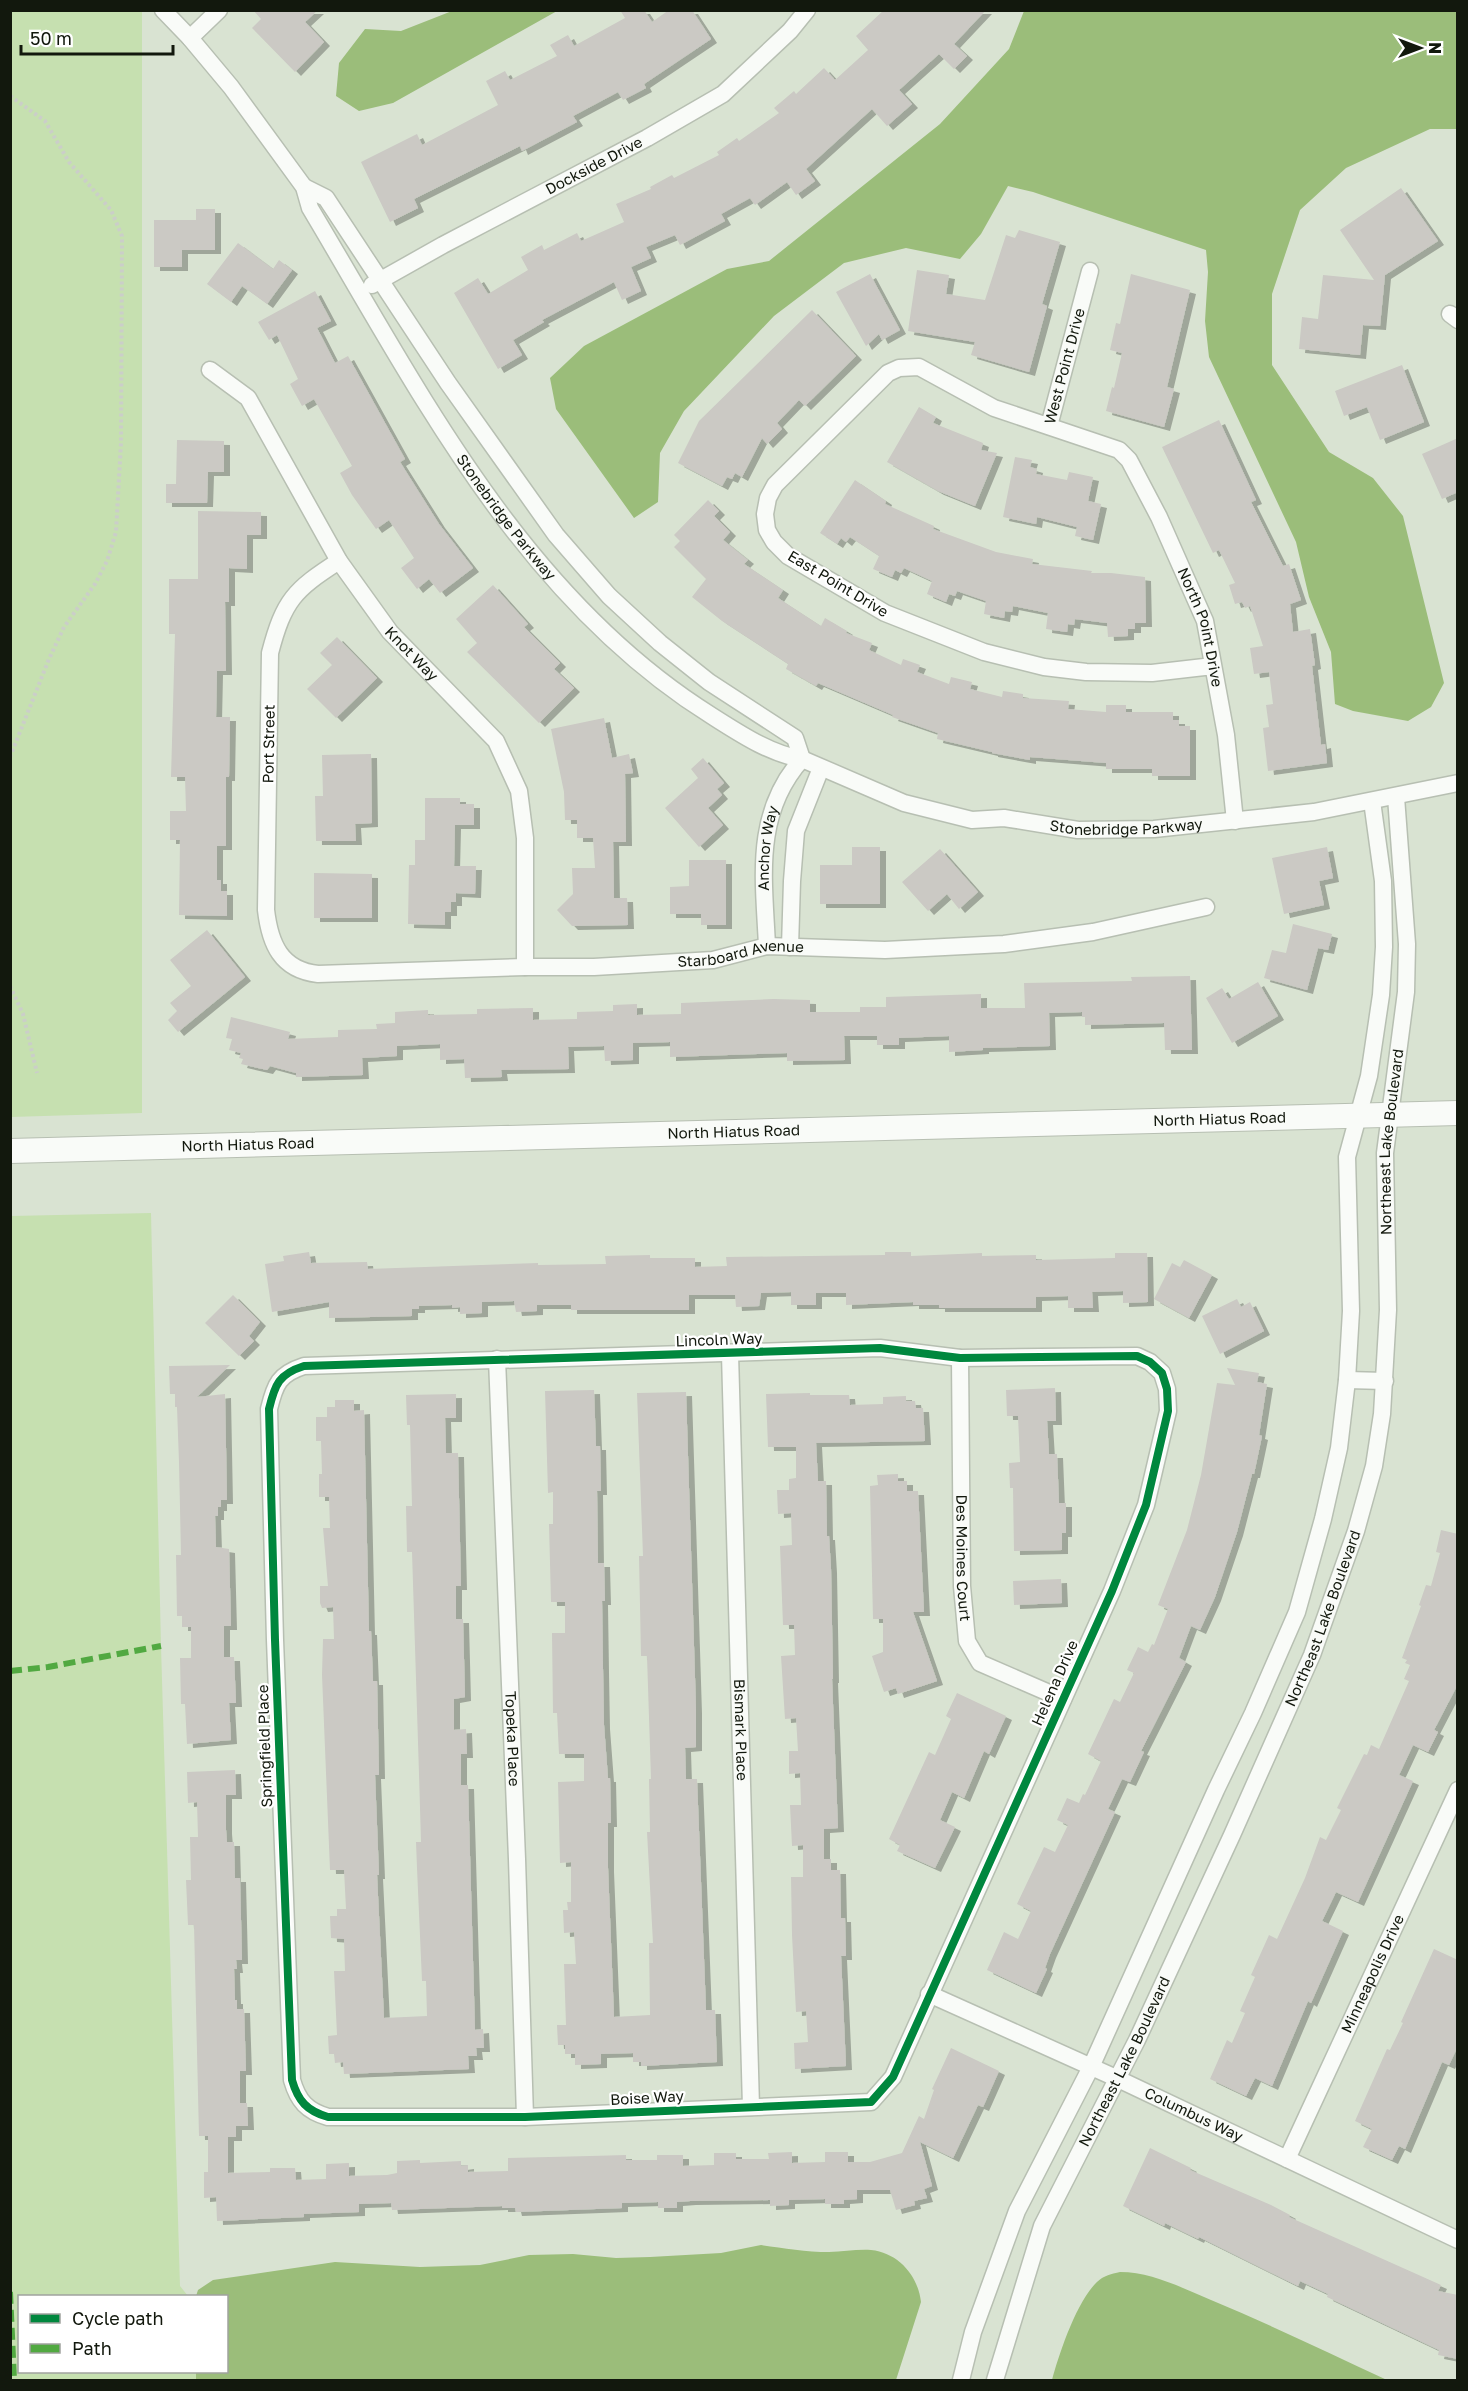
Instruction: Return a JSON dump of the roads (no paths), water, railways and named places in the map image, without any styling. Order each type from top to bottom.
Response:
[{"type":"street","name":"Stonebridge Parkway","points":[[163,10],[231,87],[304,187],[310,208],[431,414],[510,526],[595,625],[644,669],[684,699],[786,757],[802,759],[904,803],[972,820],[1004,818],[1078,830],[1154,829],[1314,812],[1458,783]]},
{"type":"street","points":[[190,38],[219,10]]},
{"type":"street","name":"Dockside Drive","points":[[360,292],[443,245],[647,138],[723,94],[790,31],[807,10]]},
{"type":"street","name":"Stonebridge Parkway","points":[[304,187],[326,198],[448,383],[543,517],[609,596],[660,643],[709,682],[795,738],[802,759]]},
{"type":"street","name":"West Point Drive","points":[[1090,272],[1049,426],[1119,450]]},
{"type":"street","name":"East Point Drive","points":[[1049,426],[977,401],[919,367],[909,366],[888,373],[775,485],[768,498],[765,514],[767,530],[774,542],[789,556],[885,613],[984,652],[1044,667],[1086,672],[1152,673],[1213,666]]},
{"type":"street","name":"Knot Way","points":[[210,370],[248,398],[339,561],[390,632],[496,741],[519,790],[525,838],[525,967]]},
{"type":"street","name":"North Point Drive","points":[[1119,450],[1129,460],[1159,517],[1204,621],[1226,735],[1235,820]]},
{"type":"street","name":"Port Street","points":[[279,952],[269,931],[267,910],[270,653],[278,621],[294,594],[339,561]]},
{"type":"street","name":"Anchor Way","points":[[767,946],[763,846],[770,814],[789,774],[802,759]]},
{"type":"street","name":"Anchor Way","points":[[790,947],[796,831],[821,768]]},
{"type":"street","name":"Northeast Lake Boulevard","points":[[995,2380],[1042,2226],[1137,2040],[1312,1655],[1356,1531],[1374,1466],[1382,1414],[1388,1310],[1385,1153],[1406,983],[1406,932],[1396,797]]},
{"type":"street","name":"Northeast Lake Boulevard","points":[[961,2380],[973,2332],[1017,2211],[1090,2067],[1253,1713],[1297,1612],[1323,1519],[1336,1458],[1347,1380],[1351,1311],[1347,1157],[1370,1076],[1381,995],[1384,947],[1383,881],[1372,801]]},
{"type":"street","name":"Starboard Avenue","points":[[279,952],[295,968],[318,974],[594,967],[713,960],[767,946],[885,950],[1004,944],[1093,932],[1206,907]]},
{"type":"street","name":"North Hiatus Road","points":[[10,1151],[1458,1113]]},
{"type":"street","name":"Lincoln Way","points":[[277,1383],[288,1371],[304,1366],[880,1348],[960,1358],[1137,1356],[1150,1362],[1162,1373]]},
{"type":"street","name":"Bismark Place","points":[[730,1354],[751,2106]]},
{"type":"street","name":"Des Moines Court","points":[[960,1358],[962,1587],[967,1641],[980,1663],[1063,1699]]},
{"type":"street","name":"Topeka Place","points":[[497,1359],[518,1871],[525,2117]]},
{"type":"street","name":"Helena Drive","points":[[929,1994],[1112,1591],[1146,1505],[1168,1411],[1167,1389],[1162,1373]]},
{"type":"street","points":[[1347,1380],[1384,1381]]},
{"type":"street","name":"Springfield Place","points":[[277,1383],[269,1409],[274,1640],[292,2080],[296,2094],[304,2106]]},
{"type":"street","name":"Minneapolis Drive","points":[[1287,2159],[1458,1790]]},
{"type":"street","name":"Boise Way","points":[[304,2106],[314,2113],[328,2117],[525,2117],[871,2102],[893,2076],[929,1994]]},
{"type":"street","name":"Columbus Way","points":[[929,1994],[1116,2078],[1458,2240]]}]
